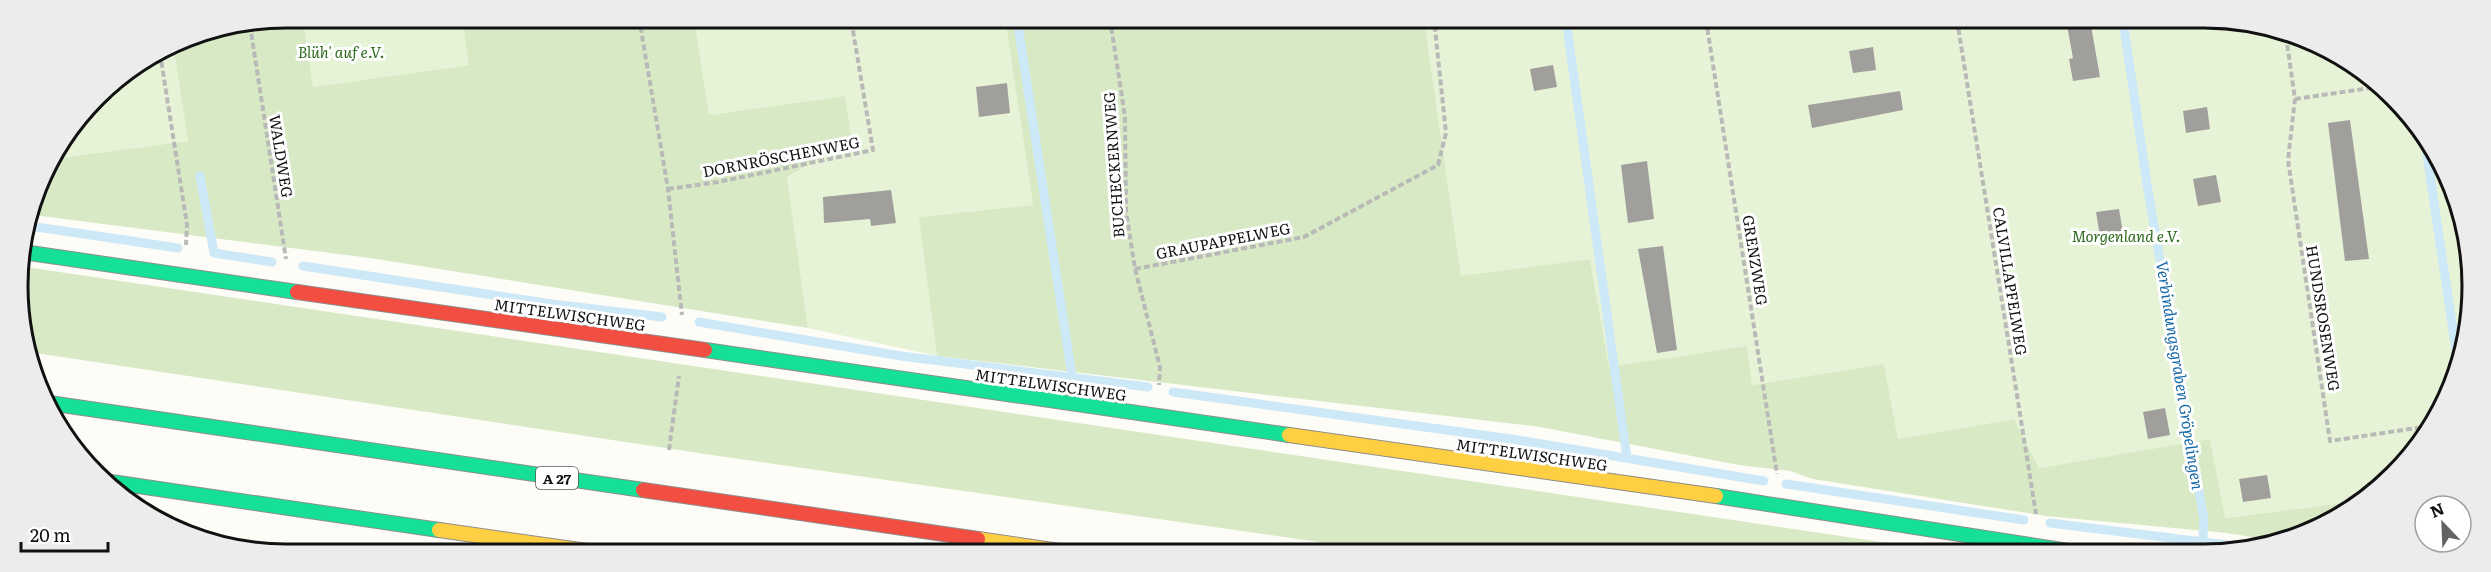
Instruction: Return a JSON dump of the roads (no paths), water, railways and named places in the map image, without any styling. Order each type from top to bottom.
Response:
[{"type":"main road","name":"MITTELWISCHWEG","points":[[31,253],[1778,505],[2022,544]]},
{"type":"main road","name":"A 27","points":[[57,404],[1011,544]]},
{"type":"main road","points":[[120,483],[539,544]]},
{"type":"waterway","points":[[1018,28],[1072,376]]},
{"type":"waterway","points":[[1567,28],[1627,458]]},
{"type":"waterway","name":"Verbindungsgraben Gröpelingen","points":[[2124,28],[2147,184],[2204,520],[2202,544]]},
{"type":"waterway","points":[[2427,156],[2455,347]]},
{"type":"waterway","points":[[200,176],[214,253],[272,262]]},
{"type":"waterway","points":[[35,227],[178,248]]},
{"type":"waterway","points":[[303,266],[552,304],[662,317]]},
{"type":"waterway","points":[[699,322],[901,356],[1148,387]]},
{"type":"waterway","points":[[1173,392],[1511,439],[1764,481]]},
{"type":"waterway","points":[[1786,484],[2024,520]]},
{"type":"waterway","points":[[2050,523],[2215,543]]},
{"type":"park label","name":"Blüh' auf e.V.","points":[[341,51]]},
{"type":"park label","name":"Morgenland e.V.","points":[[2126,235]]}]
